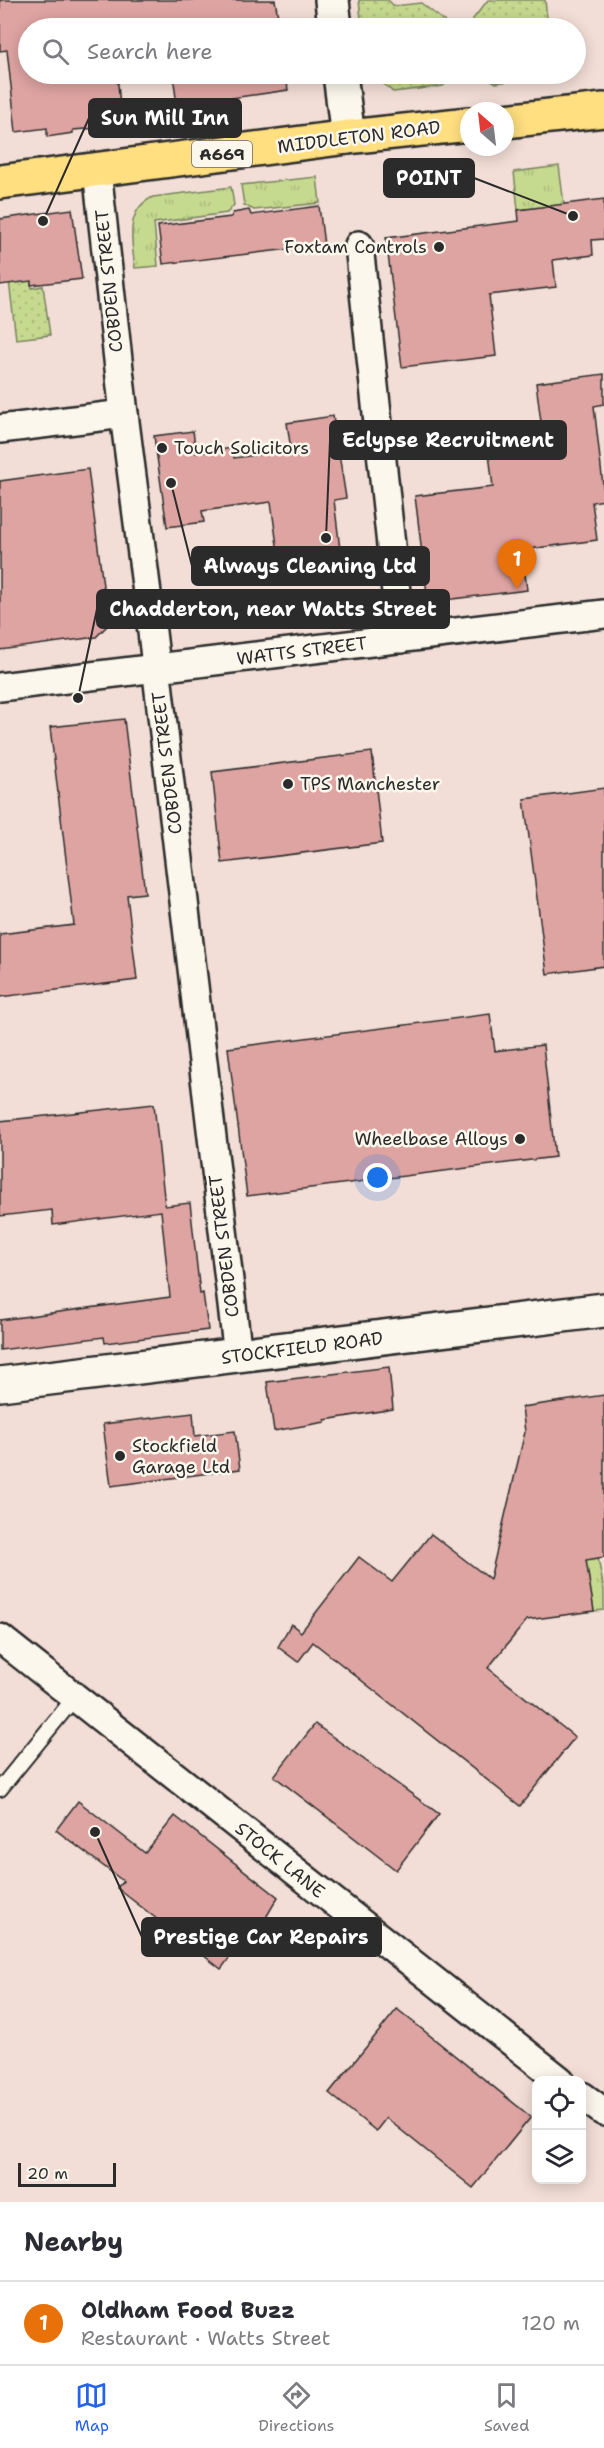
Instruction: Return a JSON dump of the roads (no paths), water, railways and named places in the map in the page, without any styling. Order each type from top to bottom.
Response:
[{"type":"main road","points":[[514,120],[604,110]]},
{"type":"main road","name":"MIDDLETON ROAD","points":[[0,182],[460,125]]},
{"type":"street","points":[[332,0],[334,18]]},
{"type":"street","points":[[341,84],[348,138]]},
{"type":"street","name":"COBDEN STREET","points":[[97,170],[124,414],[238,1356]]},
{"type":"street","points":[[359,245],[401,639]]},
{"type":"street","points":[[0,429],[124,414]]},
{"type":"street","name":"WATTS STREET","points":[[0,687],[604,614]]},
{"type":"street","name":"STOCKFIELD ROAD","points":[[0,1384],[604,1311]]},
{"type":"street","name":"STOCK LANE","points":[[0,1638],[555,2076]]},
{"type":"street","points":[[586,2099],[604,2112]]},
{"type":"lane","points":[[0,1789],[75,1697]]},
{"type":"place","name":"POINT","points":[[573,216]]},
{"type":"place","name":"Sun Mill Inn","points":[[43,221]]},
{"type":"place","name":"Foxtam Controls","points":[[439,247]]},
{"type":"place","name":"Touch Solicitors","points":[[162,448]]},
{"type":"place","name":"Always Cleaning Ltd","points":[[171,483]]},
{"type":"place","name":"Eclypse Recruitment","points":[[326,538]]},
{"type":"place","name":"Oldham Food Buzz","points":[[517,589]]},
{"type":"place","name":"Chadderton, near Watts Street","points":[[78,698]]},
{"type":"place","name":"TPS Manchester","points":[[288,784]]},
{"type":"place","name":"Wheelbase Alloys","points":[[520,1139]]},
{"type":"place","name":"Stockfield Garage Ltd","points":[[120,1456]]},
{"type":"place","name":"Prestige Car Repairs","points":[[95,1832]]}]
